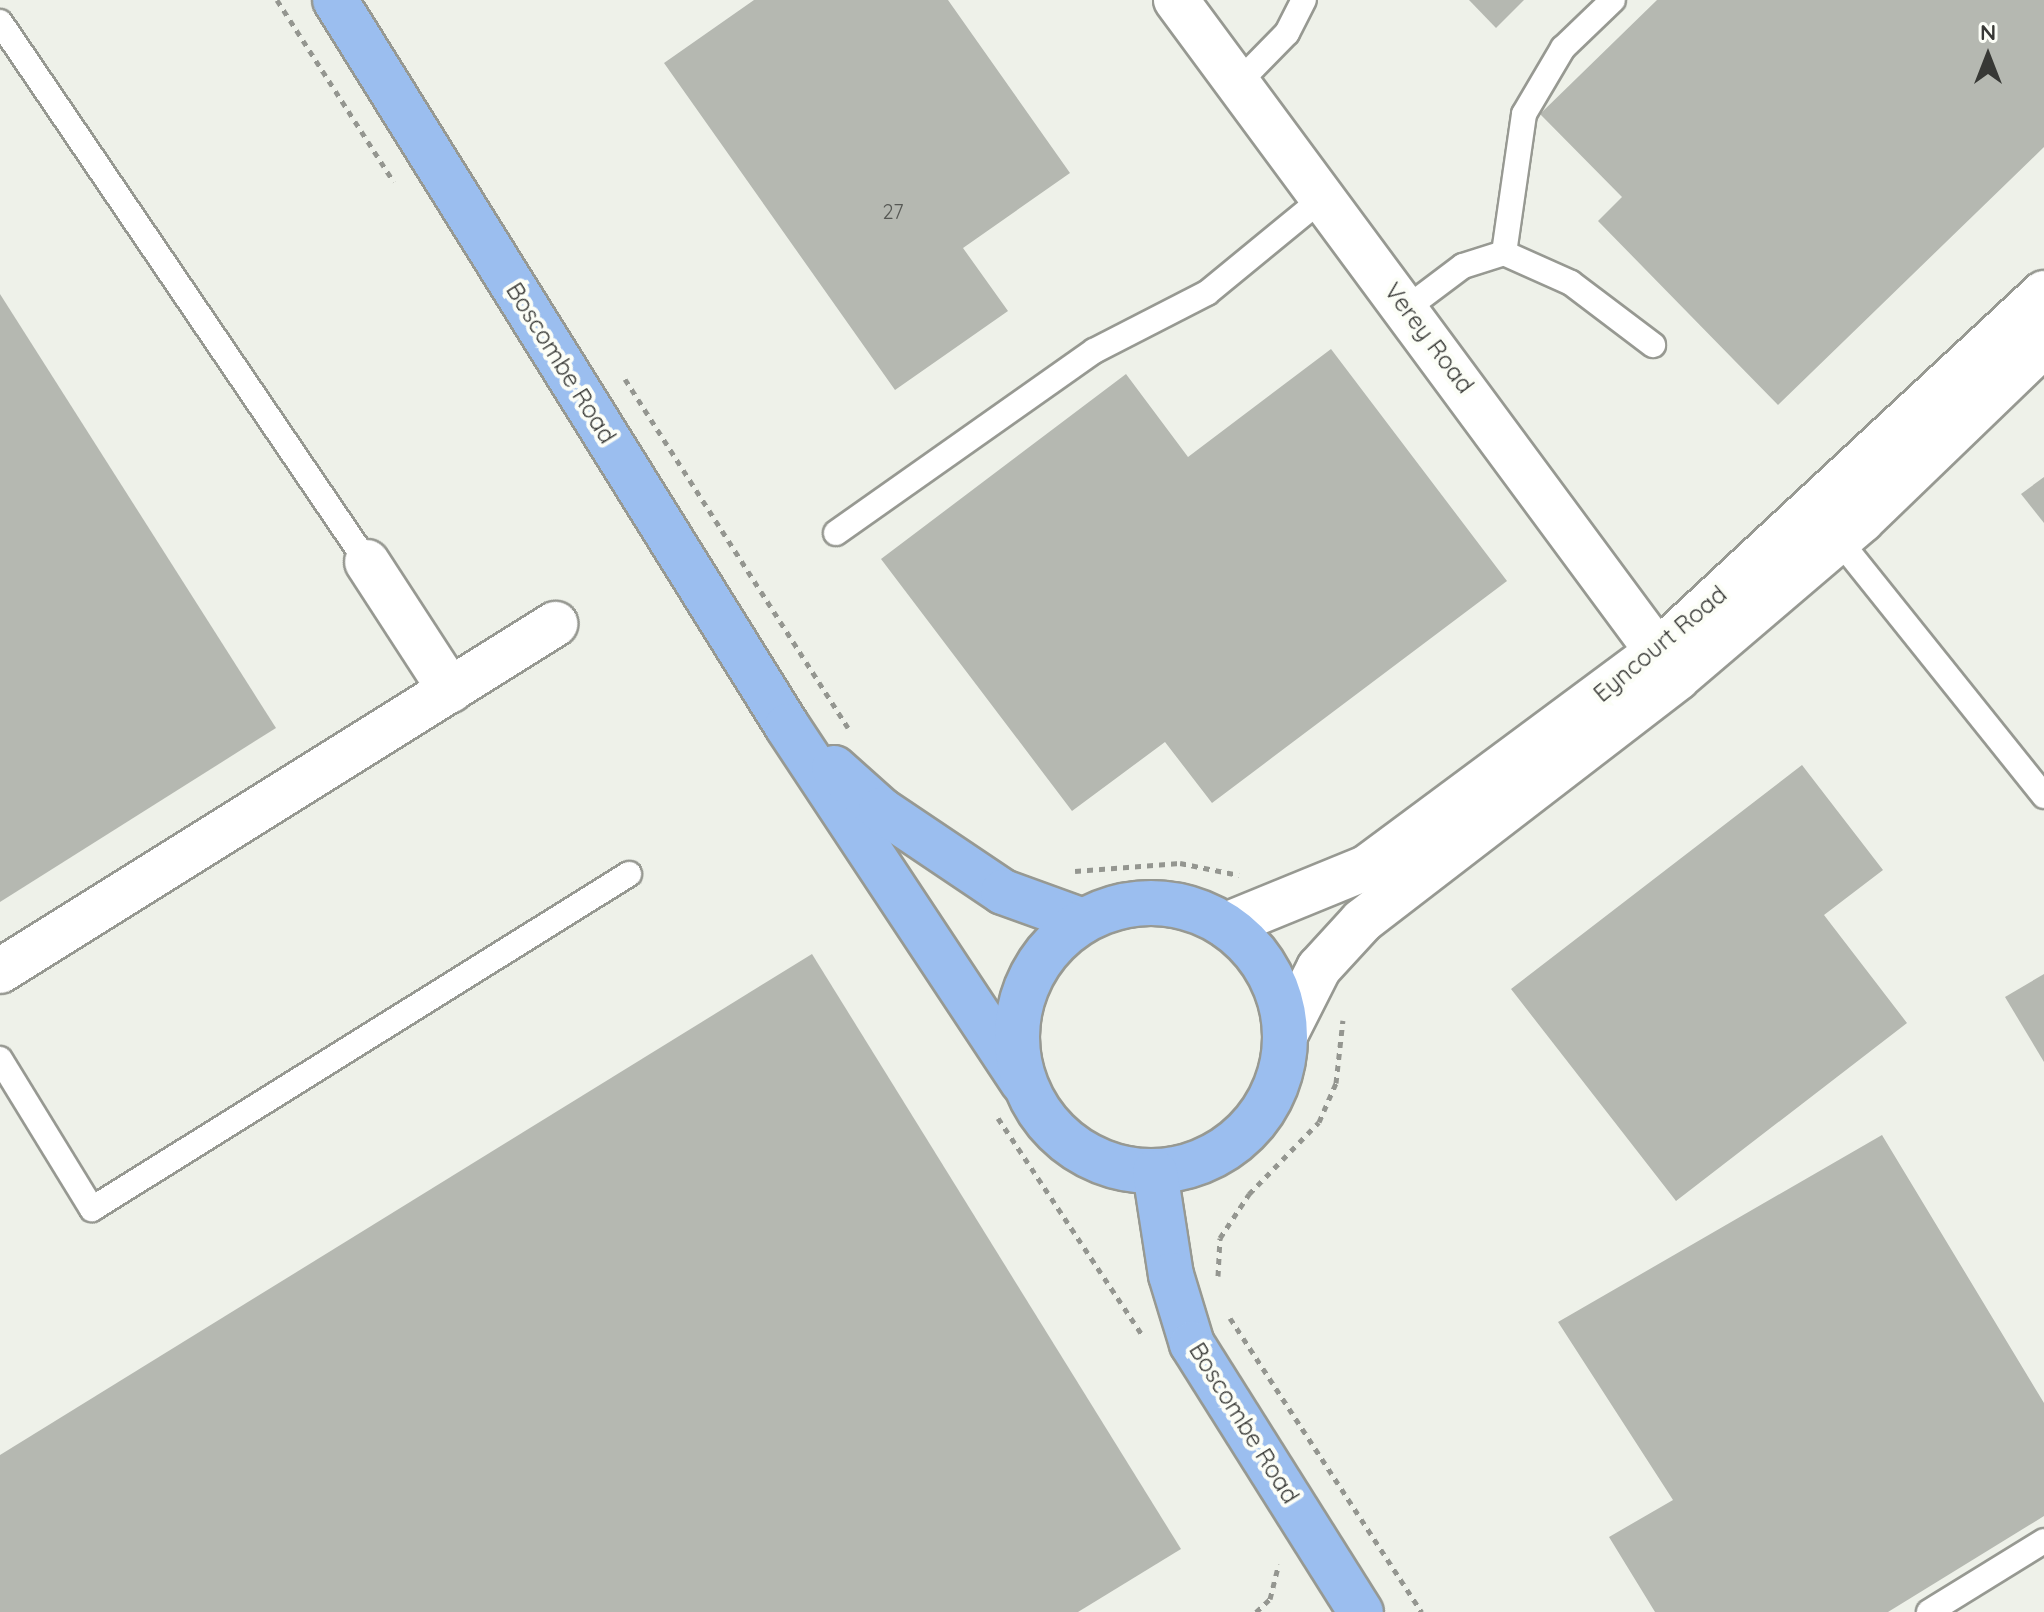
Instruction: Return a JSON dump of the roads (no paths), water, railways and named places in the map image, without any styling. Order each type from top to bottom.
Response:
[{"type":"main road","name":"Boscombe Road","points":[[335,0],[787,726],[1023,1082]]},
{"type":"main road","name":"Boscombe Road","points":[[787,726],[881,810],[1003,892],[1083,921]]},
{"type":"main road","points":[[1143,904],[1180,906],[1226,925],[1258,954],[1278,991],[1286,1033],[1281,1075],[1263,1114],[1209,1157],[1155,1172],[1113,1167],[1074,1149],[1043,1119],[1023,1082],[1016,1036],[1024,990],[1048,950],[1083,921],[1143,904]]},
{"type":"main road","name":"Boscombe Road","points":[[1155,1172],[1171,1275],[1192,1344],[1348,1608]]},
{"type":"street","name":"Verey Road","points":[[1176,0],[1669,664]]},
{"type":"street","name":"Eyncourt Road","points":[[1286,1033],[1319,968],[1362,921],[1669,664],[2044,293]]},
{"type":"street","name":"Eyncourt Road","points":[[1226,925],[1366,868],[1669,664],[1839,540],[2044,344]]},
{"type":"street","points":[[367,562],[450,690]]},
{"type":"street","points":[[0,971],[555,624]]},
{"type":"lane","points":[[1238,83],[1287,33],[1304,0]]},
{"type":"lane","points":[[1504,253],[1524,114],[1563,48],[1613,0]]},
{"type":"lane","points":[[0,22],[367,562]]},
{"type":"lane","points":[[836,533],[1094,351],[1207,293],[1324,197]]},
{"type":"lane","points":[[1407,308],[1463,266],[1504,253],[1571,283],[1653,345]]},
{"type":"lane","points":[[1839,540],[2044,796]]},
{"type":"lane","points":[[0,1059],[92,1209],[629,874]]},
{"type":"lane","points":[[1929,1612],[2044,1541]]}]
